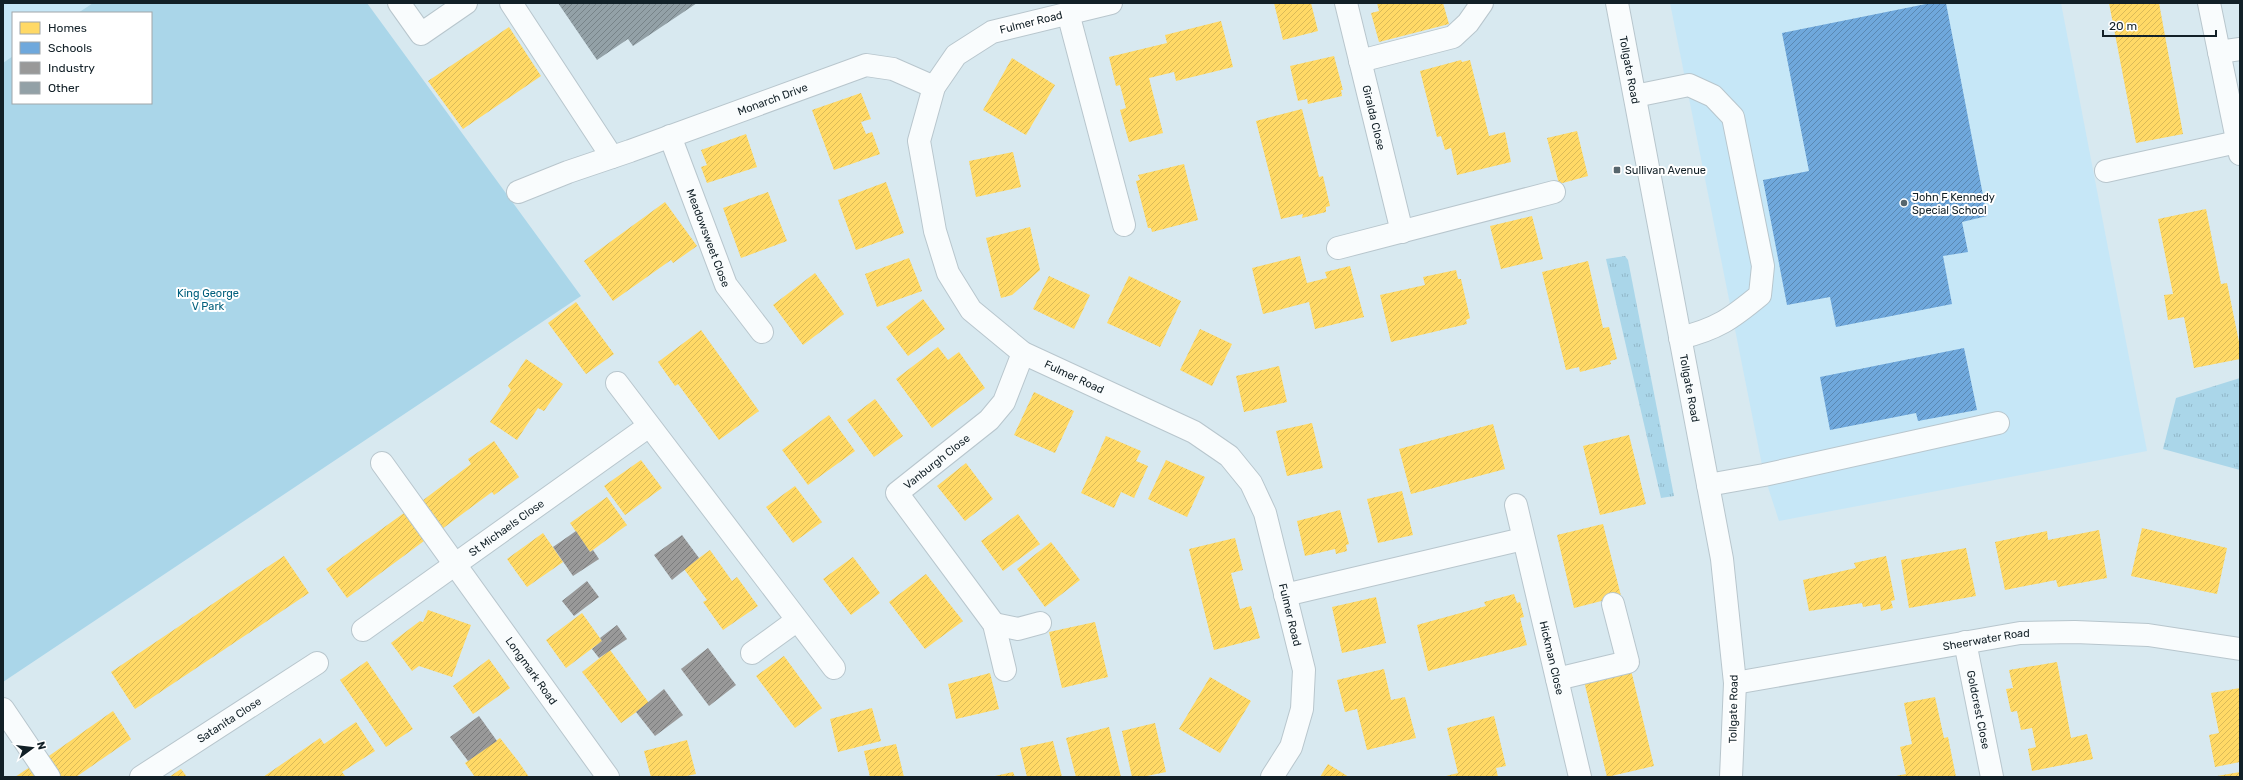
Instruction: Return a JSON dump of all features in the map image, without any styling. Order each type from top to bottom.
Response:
[{"type":"street","points":[[399,3],[421,34],[466,3]]},
{"type":"street","points":[[511,3],[612,157]]},
{"type":"street","name":"Fulmer Road","points":[[1111,3],[992,32],[956,55],[934,87],[919,141],[935,231],[948,273],[971,310],[1023,353],[1194,432],[1229,456],[1251,483],[1265,513],[1304,670],[1302,709],[1291,747],[1272,777]]},
{"type":"street","name":"Giralda Close","points":[[1346,3],[1402,232]]},
{"type":"street","points":[[1360,60],[1452,37],[1468,23],[1482,3]]},
{"type":"street","name":"Tollgate Road","points":[[1617,3],[1722,559],[1735,684],[1731,777]]},
{"type":"street","points":[[2106,171],[2239,148],[2230,51],[2210,3]]},
{"type":"street","name":"Fulmer Road","points":[[1068,13],[1124,225]]},
{"type":"street","name":"Monarch Drive","points":[[518,192],[866,65],[893,69],[934,87]]},
{"type":"street","points":[[1634,96],[1689,85],[1713,96],[1733,117],[1763,266],[1760,295],[1738,313],[1718,326],[1680,338]]},
{"type":"street","name":"Meadowsweet Close","points":[[670,136],[726,285],[762,332]]},
{"type":"street","points":[[1338,248],[1554,192]]},
{"type":"street","name":"Vanburgh Close","points":[[1005,670],[994,624],[897,493],[989,420],[1004,402],[1023,353]]},
{"type":"street","points":[[617,383],[796,621],[834,668]]},
{"type":"street","points":[[1708,485],[1764,475],[1998,423]]},
{"type":"street","name":"St Michaels Close","points":[[363,630],[649,426]]},
{"type":"street","name":"Longmark Road","points":[[382,463],[454,566],[608,777]]},
{"type":"street","name":"Hickman Close","points":[[1516,505],[1580,777]]},
{"type":"street","points":[[1285,595],[1523,539]]},
{"type":"street","points":[[1557,679],[1628,662],[1613,604]]},
{"type":"street","points":[[752,653],[796,621]]},
{"type":"street","points":[[994,624],[1018,628],[1040,623]]},
{"type":"street","name":"Sheerwater Road","points":[[1735,684],[2020,633],[2075,632],[2148,635],[2240,649]]},
{"type":"street","name":"Goldcrest Close","points":[[1965,642],[1992,777]]},
{"type":"street","name":"Satanita Close","points":[[141,777],[317,663]]},
{"type":"street","points":[[3,708],[49,777]]},
{"type":"shaded area","points":[[3,3],[93,3],[80,12],[12,12],[12,57],[3,63]]},
{"type":"shaded area","name":"John F Kennedy Special School","points":[[1670,3],[2061,3],[2147,451],[1779,521],[1764,475]]},
{"type":"green space","name":"King George V Park","points":[[93,3],[367,3],[581,296],[3,682],[3,63],[12,57],[12,104],[152,104],[152,12],[80,12]]},
{"type":"green space","points":[[1625,256],[1628,260],[1674,496],[1661,498],[1606,259]]},
{"type":"green space","points":[[2240,378],[2240,470],[2163,449],[2176,398]]},
{"type":"building: Homes","points":[[1274,3],[1311,3],[1318,31],[1283,40]]},
{"type":"building: Homes","points":[[1377,3],[1443,3],[1449,24],[1379,42],[1371,13],[1379,11]]},
{"type":"building: Homes","points":[[2109,3],[2159,3],[2183,134],[2136,143]]},
{"type":"building: Homes","points":[[1221,21],[1233,67],[1176,81],[1174,72],[1149,78],[1163,133],[1129,142],[1120,110],[1126,108],[1120,85],[1116,86],[1109,57],[1167,43],[1165,35]]},
{"type":"building: Homes","points":[[509,27],[541,76],[463,129],[428,81]]},
{"type":"building: Homes","points":[[1334,56],[1343,90],[1341,90],[1342,96],[1308,104],[1307,99],[1298,101],[1290,66]]},
{"type":"building: Homes","points":[[1012,58],[1055,85],[1026,135],[983,110]]},
{"type":"building: Homes","points":[[1461,60],[1462,62],[1470,60],[1489,136],[1505,132],[1511,162],[1457,175],[1451,148],[1445,150],[1441,136],[1437,137],[1420,71]]},
{"type":"building: Homes","points":[[861,93],[871,119],[861,122],[866,134],[872,132],[880,154],[834,170],[812,110]]},
{"type":"building: Homes","points":[[1302,109],[1319,177],[1323,176],[1330,206],[1326,207],[1326,212],[1302,218],[1303,214],[1281,219],[1256,121]]},
{"type":"building: Homes","points":[[1577,131],[1588,176],[1559,184],[1547,138]]},
{"type":"building: Homes","points":[[746,134],[757,167],[707,183],[701,167],[707,165],[701,150]]},
{"type":"building: Homes","points":[[1013,152],[1021,187],[976,197],[969,161]]},
{"type":"building: Homes","points":[[1184,164],[1198,220],[1152,232],[1151,228],[1148,228],[1136,181],[1140,180],[1138,175]]},
{"type":"building: Homes","points":[[886,182],[904,233],[856,250],[838,200]]},
{"type":"building: Homes","points":[[768,192],[787,241],[741,258],[723,208]]},
{"type":"building: Homes","points":[[665,202],[697,246],[673,263],[671,260],[613,301],[584,261]]},
{"type":"building: Homes","points":[[2206,209],[2221,284],[2227,283],[2240,347],[2240,359],[2194,368],[2184,317],[2168,320],[2164,295],[2173,294],[2158,219]]},
{"type":"building: Homes","points":[[1532,216],[1543,259],[1501,269],[1490,226]]},
{"type":"building: Homes","points":[[1030,227],[1040,270],[1012,295],[1001,298],[986,238]]},
{"type":"building: Homes","points":[[1300,256],[1307,283],[1327,278],[1325,272],[1350,266],[1364,317],[1315,329],[1309,302],[1263,314],[1252,268]]},
{"type":"building: Homes","points":[[909,258],[922,291],[877,307],[865,274]]},
{"type":"building: Homes","points":[[1588,261],[1603,328],[1609,327],[1617,359],[1610,361],[1611,364],[1580,372],[1579,367],[1566,370],[1542,272]]},
{"type":"building: Homes","points":[[1456,270],[1458,279],[1461,279],[1470,318],[1466,320],[1467,324],[1391,342],[1380,295],[1425,285],[1423,277]]},
{"type":"building: Homes","points":[[815,273],[844,314],[803,345],[773,305]]},
{"type":"building: Homes","points":[[1049,276],[1090,295],[1074,329],[1033,309]]},
{"type":"building: Homes","points":[[1129,276],[1181,301],[1160,347],[1107,323]]},
{"type":"building: Homes","points":[[923,299],[945,329],[908,356],[886,327]]},
{"type":"building: Homes","points":[[576,302],[614,354],[586,374],[548,323]]},
{"type":"building: Homes","points":[[1200,329],[1232,344],[1212,386],[1180,370]]},
{"type":"building: Homes","points":[[701,330],[759,411],[719,440],[678,384],[675,386],[658,362]]},
{"type":"building: Homes","points":[[938,347],[948,360],[959,352],[985,388],[932,428],[896,379]]},
{"type":"building: Homes","points":[[526,359],[563,384],[544,411],[538,408],[517,440],[490,422],[511,390],[508,386]]},
{"type":"building: Homes","points":[[1279,366],[1287,402],[1244,412],[1236,376]]},
{"type":"building: Homes","points":[[1034,392],[1074,411],[1055,453],[1014,435]]},
{"type":"building: Homes","points":[[875,399],[903,436],[874,457],[847,420]]},
{"type":"building: Homes","points":[[829,415],[855,451],[808,485],[782,450]]},
{"type":"building: Homes","points":[[1312,423],[1323,468],[1287,476],[1276,431]]},
{"type":"building: Homes","points":[[1493,424],[1505,469],[1411,494],[1399,449]]},
{"type":"building: Homes","points":[[1629,435],[1646,504],[1600,515],[1583,446]]},
{"type":"building: Homes","points":[[1106,436],[1141,451],[1136,461],[1148,466],[1134,498],[1121,492],[1114,508],[1081,493]]},
{"type":"building: Homes","points":[[494,441],[519,477],[494,495],[492,492],[442,529],[422,501],[471,464],[468,459]]},
{"type":"building: Homes","points":[[641,460],[662,488],[625,515],[604,486]]},
{"type":"building: Homes","points":[[1166,460],[1205,477],[1187,517],[1148,499]]},
{"type":"building: Homes","points":[[966,463],[993,499],[965,521],[937,486]]},
{"type":"building: Homes","points":[[795,486],[822,522],[793,543],[766,507]]},
{"type":"building: Homes","points":[[1402,491],[1413,535],[1378,543],[1367,499]]},
{"type":"building: Homes","points":[[607,497],[627,525],[590,552],[570,523]]},
{"type":"building: Homes","points":[[1340,510],[1349,544],[1346,545],[1347,551],[1336,554],[1335,549],[1305,556],[1297,521]]},
{"type":"building: Homes","points":[[404,513],[424,541],[347,598],[326,569]]},
{"type":"building: Homes","points":[[1018,514],[1040,544],[1003,571],[981,541]]},
{"type":"building: Homes","points":[[1603,524],[1621,596],[1574,608],[1557,535]]},
{"type":"building: Homes","points":[[2142,528],[2227,548],[2217,594],[2131,576]]},
{"type":"building: Homes","points":[[2099,530],[2107,578],[2058,587],[2056,580],[2005,590],[1995,542],[2047,531],[2048,540]]},
{"type":"building: Homes","points":[[543,533],[563,562],[527,587],[507,559]]},
{"type":"building: Homes","points":[[1235,538],[1243,570],[1231,573],[1240,609],[1251,606],[1260,638],[1214,650],[1189,549]]},
{"type":"building: Homes","points":[[1051,542],[1080,580],[1045,607],[1017,569]]},
{"type":"building: Homes","points":[[1966,548],[1976,596],[1909,608],[1901,560]]},
{"type":"building: Homes","points":[[710,550],[732,581],[737,577],[758,606],[723,630],[703,602],[707,600],[684,569]]},
{"type":"building: Homes","points":[[284,556],[309,593],[135,709],[111,672]]},
{"type":"building: Homes","points":[[1886,556],[1895,600],[1891,601],[1893,608],[1881,611],[1880,604],[1863,607],[1862,603],[1809,611],[1803,580],[1856,568],[1854,563]]},
{"type":"building: Homes","points":[[853,557],[880,593],[851,615],[823,579]]},
{"type":"building: Homes","points":[[926,574],[963,621],[925,649],[889,602]]},
{"type":"building: Homes","points":[[1514,594],[1517,603],[1520,602],[1524,617],[1520,618],[1527,645],[1428,671],[1417,625],[1486,606],[1484,602]]},
{"type":"building: Homes","points":[[1376,597],[1386,643],[1342,653],[1332,607]]},
{"type":"building: Homes","points":[[428,610],[471,625],[452,677],[419,666],[412,671],[391,643],[420,621],[423,622]]},
{"type":"building: Homes","points":[[582,613],[602,641],[566,668],[546,640]]},
{"type":"building: Homes","points":[[1095,622],[1108,677],[1062,688],[1049,632]]},
{"type":"building: Homes","points":[[610,650],[649,703],[621,723],[582,672]]},
{"type":"building: Homes","points":[[784,656],[822,708],[795,728],[756,676]]},
{"type":"building: Homes","points":[[489,659],[510,688],[473,714],[453,686]]},
{"type":"building: Homes","points":[[367,661],[413,729],[386,747],[340,680]]},
{"type":"building: Homes","points":[[2057,662],[2071,738],[2087,734],[2093,759],[2032,771],[2028,749],[2036,747],[2032,728],[2021,730],[2017,711],[2011,712],[2006,689],[2013,688],[2009,670]]},
{"type":"building: Homes","points":[[1384,669],[1391,700],[1405,697],[1416,738],[1367,750],[1357,709],[1345,712],[1337,680]]},
{"type":"building: Homes","points":[[1631,670],[1654,766],[1607,777],[1584,681]]},
{"type":"building: Homes","points":[[990,673],[999,709],[956,719],[948,684]]},
{"type":"building: Homes","points":[[1210,677],[1251,701],[1220,753],[1179,729]]},
{"type":"building: Homes","points":[[2240,688],[2240,762],[2215,767],[2209,735],[2219,733],[2211,693]]},
{"type":"building: Homes","points":[[1935,697],[1944,738],[1948,737],[1956,777],[1891,777],[1906,774],[1900,747],[1912,744],[1904,703]]},
{"type":"building: Homes","points":[[872,708],[881,741],[838,752],[830,719]]},
{"type":"building: Homes","points":[[113,711],[131,739],[76,777],[59,777],[46,758]]},
{"type":"building: Homes","points":[[1494,716],[1506,766],[1496,768],[1498,777],[1442,777],[1458,773],[1447,728]]},
{"type":"building: Homes","points":[[356,722],[375,751],[342,772],[345,776],[263,777],[320,738],[324,744]]},
{"type":"building: Homes","points":[[1155,723],[1166,772],[1142,777],[1132,777],[1122,731]]},
{"type":"building: Homes","points":[[1109,727],[1121,777],[1076,777],[1066,738]]},
{"type":"building: Homes","points":[[500,738],[529,777],[475,777],[465,763]]},
{"type":"building: Homes","points":[[687,740],[696,774],[682,777],[651,777],[644,751]]},
{"type":"building: Homes","points":[[1053,741],[1062,777],[1027,777],[1020,748]]},
{"type":"building: Homes","points":[[896,744],[904,777],[870,777],[864,751]]},
{"type":"building: Homes","points":[[1328,764],[1349,777],[1320,777]]},
{"type":"building: Homes","points":[[33,765],[41,777],[15,777]]},
{"type":"building: Homes","points":[[181,769],[187,777],[169,777]]},
{"type":"building: Homes","points":[[1013,772],[1015,777],[995,777],[995,776]]},
{"type":"building: Homes","points":[[2240,772],[2240,777],[2217,777],[2217,776]]},
{"type":"building: Schools","points":[[1931,3],[1946,3],[1987,216],[1962,222],[1968,252],[1943,256],[1952,304],[1836,327],[1830,297],[1787,305],[1763,180],[1809,171],[1782,33]]},
{"type":"building: Schools","points":[[1964,348],[1977,410],[1918,421],[1916,413],[1830,430],[1820,377]]},
{"type":"building: Industry","points":[[576,531],[590,552],[593,550],[599,559],[573,576],[553,547]]},
{"type":"building: Industry","points":[[682,535],[699,558],[672,580],[654,555]]},
{"type":"building: Industry","points":[[587,581],[599,597],[574,616],[562,601]]},
{"type":"building: Industry","points":[[617,625],[627,639],[599,658],[592,649],[602,641],[600,638]]},
{"type":"building: Industry","points":[[708,648],[736,685],[709,706],[681,669]]},
{"type":"building: Industry","points":[[664,689],[683,715],[655,736],[636,712]]},
{"type":"building: Industry","points":[[479,716],[497,741],[468,761],[450,737]]},
{"type":"building: Other","points":[[558,3],[697,3],[633,46],[628,39],[597,60]]},
{"type":"place","name":"Sullivan Avenue","points":[[1617,170]]},
{"type":"place","name":"John F Kennedy Special School","points":[[1904,203]]}]
